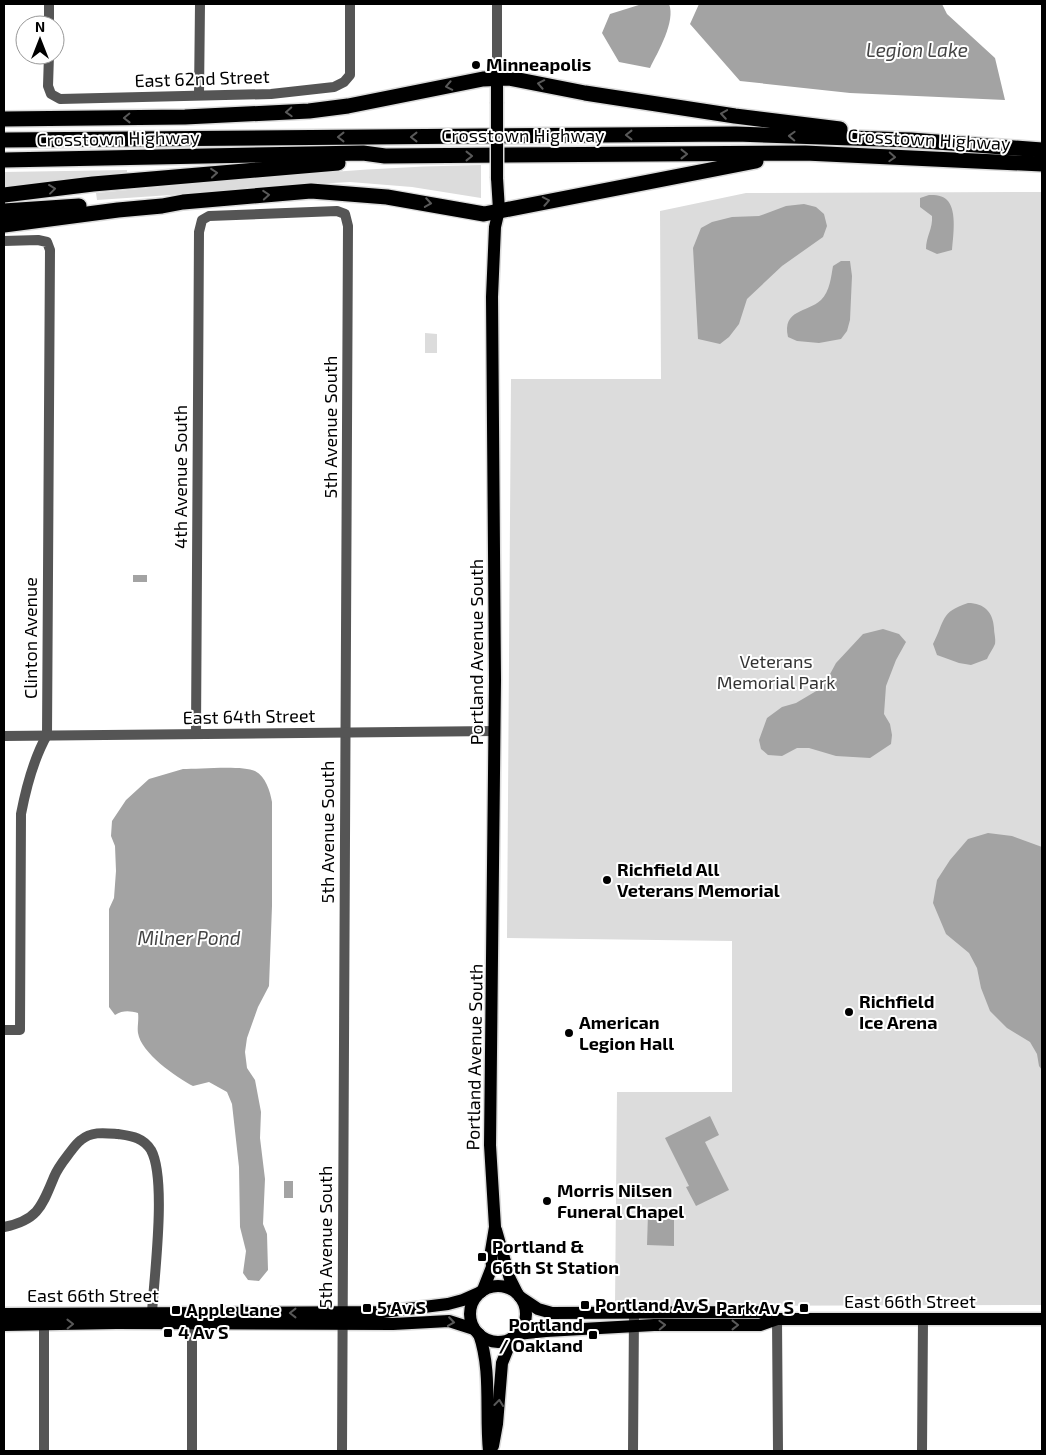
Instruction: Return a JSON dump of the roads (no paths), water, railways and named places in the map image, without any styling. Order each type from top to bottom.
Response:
[{"type":"highway","points":[[4,119],[185,117],[309,111],[348,106],[483,79],[509,78],[584,93],[910,140]]},
{"type":"highway","name":"Crosstown Highway","points":[[4,140],[736,134],[910,140],[1042,150]]},
{"type":"highway","name":"Crosstown Highway","points":[[4,160],[363,153],[385,156],[805,153],[1042,164]]},
{"type":"highway","points":[[4,225],[183,202],[310,192],[387,197],[484,214],[725,166],[805,153]]},
{"type":"highway","points":[[4,195],[93,184],[362,161],[385,156]]},
{"type":"highway","points":[[4,211],[162,201],[183,202]]},
{"type":"main road","name":"Portland Avenue South","points":[[497,78],[498,210],[495,227],[492,298],[495,731],[490,1146],[495,1228],[510,1279],[519,1295]]},
{"type":"main road","name":"Portland Avenue South","points":[[482,1291],[492,1268],[491,1252],[495,1228]]},
{"type":"main road","points":[[501,1286],[519,1295],[526,1312],[526,1320],[515,1336],[502,1363],[497,1424],[490,1451],[486,1424],[486,1362],[471,1322],[471,1305],[482,1291],[491,1287],[501,1286]]},
{"type":"main road","name":"East 66th Street","points":[[342,1319],[448,1304],[463,1300],[482,1291]]},
{"type":"main road","name":"East 66th Street","points":[[519,1295],[538,1309],[552,1313],[760,1312],[777,1319]]},
{"type":"main road","name":"East 66th Street","points":[[4,1325],[44,1319],[152,1313],[192,1318]]},
{"type":"main road","name":"East 66th Street","points":[[4,1314],[44,1319],[342,1319],[393,1324],[449,1321],[476,1332]]},
{"type":"main road","name":"East 66th Street","points":[[515,1336],[546,1331],[634,1326],[760,1325],[777,1319],[1042,1319]]},
{"type":"main road","points":[[476,1332],[486,1340],[495,1342],[504,1342],[515,1336]]},
{"type":"street","points":[[199,95],[200,4]]},
{"type":"street","name":"East 62nd Street","points":[[49,65],[48,86],[51,94],[60,99],[271,94],[334,87],[344,82],[350,75],[350,4]]},
{"type":"street","points":[[497,4],[497,78]]},
{"type":"street","name":"4th Avenue South","points":[[196,734],[199,232],[202,220],[209,216],[308,211],[337,211],[345,214]]},
{"type":"street","name":"5th Avenue South","points":[[342,1451],[348,226],[345,214]]},
{"type":"street","name":"Clinton Avenue","points":[[4,241],[38,240],[48,242],[50,250],[47,735],[41,746],[21,814],[20,1030],[4,1030]]},
{"type":"street","name":"East 64th Street","points":[[4,736],[495,731]]},
{"type":"street","points":[[4,1227],[26,1220],[35,1213],[43,1203],[55,1175],[64,1160],[81,1140],[97,1133],[136,1137],[151,1150],[158,1186],[152,1313]]},
{"type":"street","points":[[633,1451],[634,1312]]},
{"type":"street","points":[[192,1318],[192,1451]]},
{"type":"street","points":[[44,1319],[44,1451]]},
{"type":"street","points":[[777,1319],[778,1451]]},
{"type":"street","points":[[922,1451],[923,1320]]},
{"type":"water","points":[[642,4],[669,4],[671,11],[668,28],[650,68],[619,62],[602,33],[610,14]]},
{"type":"water","name":"Legion Lake","points":[[699,4],[942,4],[947,14],[995,58],[1005,100],[850,93],[740,81],[690,24]]},
{"type":"water","points":[[929,195],[944,198],[951,206],[954,225],[952,250],[937,254],[926,249],[932,216],[920,207],[920,198]]},
{"type":"water","points":[[804,204],[816,207],[824,214],[827,226],[823,237],[782,266],[747,299],[739,324],[729,337],[720,344],[698,339],[693,248],[701,228],[712,222],[732,217],[759,216],[786,206]]},
{"type":"water","points":[[841,261],[850,261],[852,276],[850,320],[847,331],[841,339],[819,343],[797,341],[788,337],[787,328],[792,316],[821,300],[828,288],[833,266]]},
{"type":"water","points":[[133,575],[147,575],[147,582],[133,582]]},
{"type":"water","points":[[968,603],[979,605],[990,613],[995,640],[995,644],[987,659],[971,665],[937,655],[933,644],[944,618],[952,610]]},
{"type":"water","points":[[883,629],[899,634],[906,642],[896,660],[886,686],[884,714],[890,724],[891,744],[870,758],[836,756],[809,748],[797,748],[782,756],[768,755],[761,749],[759,740],[767,718],[782,707],[796,703],[823,687],[836,663],[863,634]]},
{"type":"water","name":"Milner Pond","points":[[231,768],[255,771],[265,781],[272,802],[272,906],[269,986],[258,1007],[247,1038],[245,1052],[247,1068],[255,1080],[261,1112],[260,1138],[265,1179],[263,1224],[267,1234],[268,1270],[259,1281],[248,1280],[243,1273],[246,1251],[240,1227],[239,1167],[232,1104],[227,1092],[209,1082],[193,1086],[169,1071],[152,1056],[141,1041],[138,1033],[138,1013],[126,1011],[115,1015],[109,1007],[109,909],[114,898],[116,871],[115,846],[111,836],[112,821],[126,800],[149,779],[183,769]]},
{"type":"water","points":[[988,833],[1012,836],[1042,847],[1042,1070],[1039,1066],[1037,1054],[1030,1042],[1007,1028],[990,1011],[981,988],[977,968],[969,953],[946,934],[933,903],[937,880],[950,860],[968,839]]},
{"type":"water","points":[[710,1116],[719,1135],[705,1142],[729,1190],[696,1206],[686,1187],[689,1186],[665,1138]]},
{"type":"water","points":[[284,1181],[293,1181],[293,1198],[284,1198]]},
{"type":"water","points":[[648,1213],[674,1213],[674,1246],[647,1245]]},
{"type":"place","name":"Minneapolis","points":[[476,65]]},
{"type":"place","name":"Richfield All Veterans Memorial","points":[[607,880]]},
{"type":"place","name":"Richfield Ice Arena","points":[[849,1012]]},
{"type":"place","name":"American Legion Hall","points":[[569,1033]]},
{"type":"place","name":"Morris Nilsen Funeral Chapel","points":[[547,1201]]},
{"type":"place","name":"Portland & 66th St Station","points":[[482,1257]]},
{"type":"place","name":"Portland Av S","points":[[585,1305]]},
{"type":"place","name":"5 Av S","points":[[367,1308]]},
{"type":"place","name":"Park Av S","points":[[804,1308]]},
{"type":"place","name":"Apple Lane","points":[[176,1310]]},
{"type":"place","name":"4 Av S","points":[[168,1333]]},
{"type":"place","name":"Portland / Oakland","points":[[593,1335]]},
{"type":"park label","name":"Veterans Memorial Park","points":[[776,672]]}]
